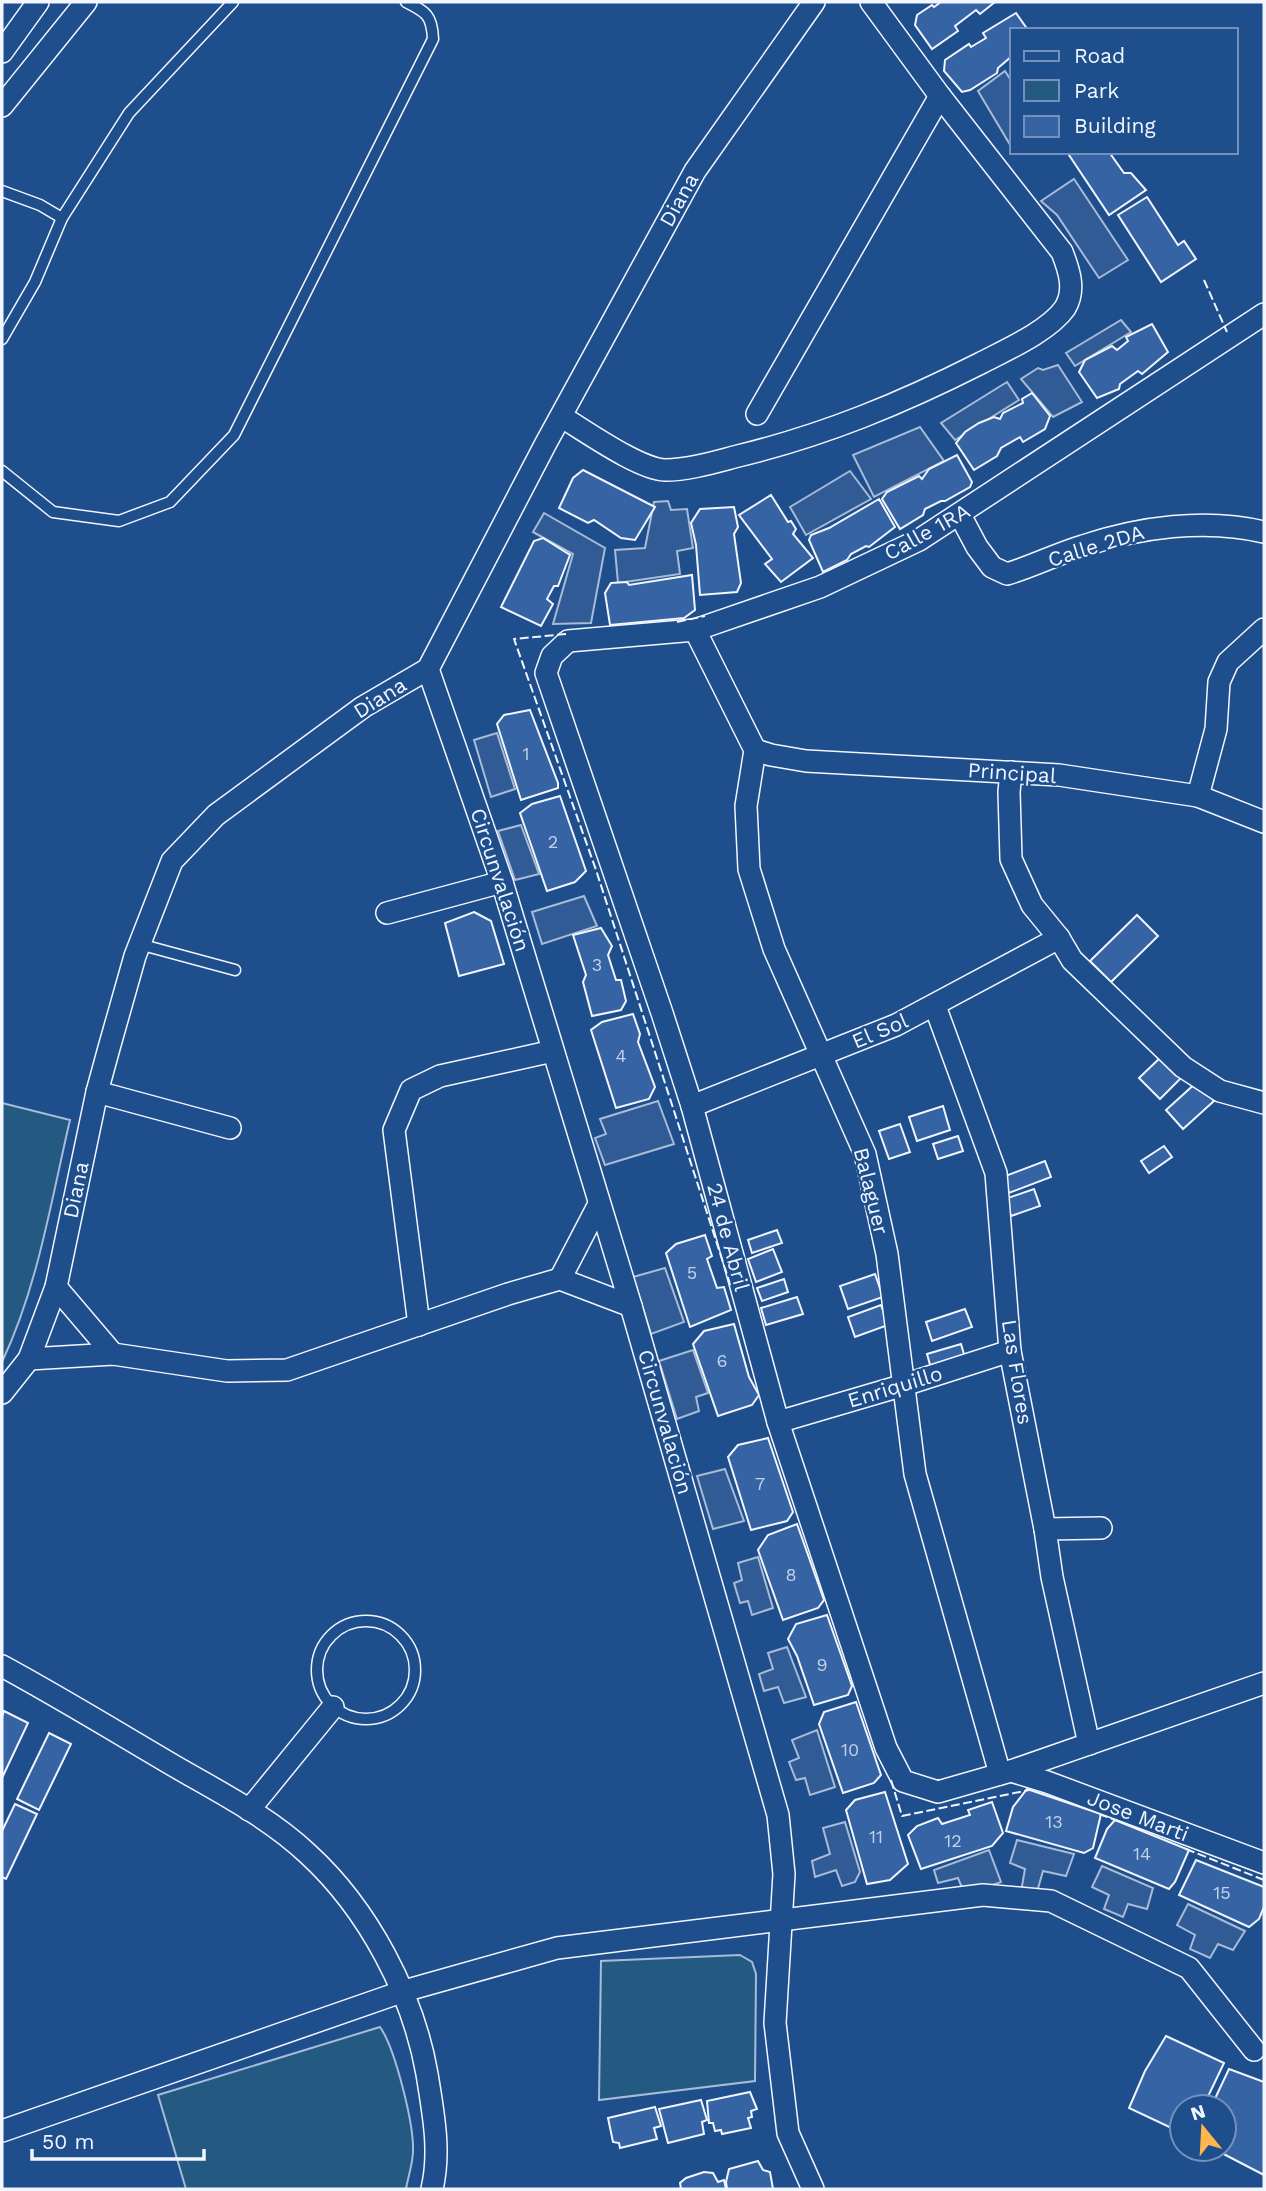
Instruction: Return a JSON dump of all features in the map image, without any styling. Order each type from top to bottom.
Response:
[{"type":"street","points":[[2,52],[38,2]]},
{"type":"street","points":[[2,106],[86,2]]},
{"type":"street","name":"Diana","points":[[2,1394],[29,1359],[56,1287],[97,1092],[139,944],[172,861],[216,815],[363,707],[428,669],[695,171],[814,2]]},
{"type":"street","points":[[562,418],[646,466],[665,470],[686,468],[777,446],[849,423],[1006,350],[1053,321],[1066,307],[1071,291],[1070,272],[1062,252],[940,96],[871,2]]},
{"type":"street","points":[[757,414],[940,96]]},
{"type":"street","name":"Calle 1RA","points":[[552,656],[568,641],[695,630],[820,587],[919,540],[1264,314]]},
{"type":"street","name":"Calle 2DA","points":[[960,515],[977,547],[992,567],[1007,574],[1130,532],[1193,526],[1249,528],[1264,532]]},
{"type":"street","points":[[1198,796],[1216,729],[1219,682],[1227,662],[1264,629]]},
{"type":"street","points":[[695,630],[755,750]]},
{"type":"street","name":"24 de Abril","points":[[552,656],[545,673],[658,1000],[692,1107],[778,1422],[886,1748],[903,1781],[938,1792],[1005,1773]]},
{"type":"street","name":"Circunvalación","points":[[428,669],[502,882],[631,1306],[778,1815],[784,1874],[775,2023],[788,2133],[813,2189]]},
{"type":"street","name":"Principal","points":[[755,750],[806,761],[1059,775],[1198,796],[1264,822]]},
{"type":"street","name":"Balaguer","points":[[755,750],[746,806],[748,869],[774,949],[865,1154],[887,1254],[915,1474],[1005,1773]]},
{"type":"street","points":[[1011,772],[1009,792],[1012,859],[1032,905],[1059,938],[1072,960],[1183,1068],[1220,1091],[1264,1103]]},
{"type":"street","points":[[387,913],[502,882]]},
{"type":"street","name":"El Sol","points":[[692,1107],[935,1006],[1059,938]]},
{"type":"street","name":"Las Flores","points":[[935,1006],[996,1173],[1010,1351],[1052,1577],[1089,1744]]},
{"type":"street","points":[[419,1325],[394,1130],[411,1090],[440,1076],[553,1051]]},
{"type":"street","points":[[97,1092],[230,1128]]},
{"type":"street","points":[[559,1279],[599,1204]]},
{"type":"street","points":[[29,1359],[113,1354],[227,1371],[287,1370],[559,1279],[631,1306]]},
{"type":"street","points":[[56,1287],[113,1354]]},
{"type":"street","name":"Enriquillo","points":[[778,1422],[1010,1351]]},
{"type":"street","points":[[1045,1529],[1101,1528]]},
{"type":"street","points":[[2,1666],[249,1810],[307,1853],[334,1881],[370,1931],[404,1992],[424,2059],[434,2115],[436,2175],[432,2189]]},
{"type":"street","points":[[1005,1773],[1264,1683]]},
{"type":"street","points":[[249,1810],[333,1707]]},
{"type":"street","name":"Jose Marti","points":[[1005,1773],[1047,1782],[1264,1863]]},
{"type":"street","points":[[2,2131],[404,1992],[557,1948],[983,1895],[1051,1901],[1189,1968],[1254,2050]]},
{"type":"lane","points":[[2,339],[35,282],[62,218],[129,113],[233,2]]},
{"type":"lane","points":[[2,471],[53,512],[119,521],[170,502],[234,435],[433,39],[431,19],[423,10],[406,2]]},
{"type":"lane","points":[[2,191],[40,205],[62,218]]},
{"type":"lane","points":[[139,944],[235,970]]},
{"type":"lane","points":[[373,1621],[388,1626],[401,1635],[410,1647],[415,1664],[414,1681],[408,1697],[396,1709],[381,1717],[364,1720],[347,1716],[333,1707],[320,1688],[316,1665],[321,1650],[330,1637],[342,1627],[373,1621]]},
{"type":"green space","points":[[2,1103],[70,1120],[34,1273],[2,1362]]},
{"type":"green space","points":[[740,1955],[752,1962],[756,1974],[755,2081],[599,2100],[601,1961]]},
{"type":"green space","points":[[380,2027],[392,2051],[410,2123],[413,2156],[406,2189],[186,2189],[158,2095]]},
{"type":"shaded area","points":[[1005,71],[1010,79],[1010,145],[978,91]]},
{"type":"shaded area","points":[[1074,179],[1128,260],[1099,278],[1057,215],[1041,201]]},
{"type":"shaded area","points":[[1121,320],[1131,332],[1075,366],[1066,353]]},
{"type":"shaded area","points":[[1058,365],[1082,402],[1053,417],[1021,379],[1038,368],[1043,370]]},
{"type":"shaded area","points":[[1007,382],[1019,400],[955,440],[941,423]]},
{"type":"shaded area","points":[[920,427],[944,461],[874,497],[853,455]]},
{"type":"shaded area","points":[[850,471],[871,499],[806,535],[790,507]]},
{"type":"shaded area","points":[[668,501],[671,510],[687,509],[693,548],[677,551],[680,574],[618,583],[615,550],[645,548],[654,502]]},
{"type":"shaded area","points":[[544,513],[605,548],[591,623],[553,624],[573,554],[533,532]]},
{"type":"shaded area","points":[[497,733],[515,789],[491,797],[474,740]]},
{"type":"shaded area","points":[[521,825],[539,874],[515,880],[498,831]]},
{"type":"shaded area","points":[[584,896],[597,926],[542,944],[532,912]]},
{"type":"shaded area","points":[[658,1101],[674,1144],[605,1165],[595,1138],[606,1134],[600,1119]]},
{"type":"shaded area","points":[[665,1268],[684,1322],[651,1334],[633,1277]]},
{"type":"shaded area","points":[[693,1350],[708,1393],[696,1397],[699,1411],[677,1419],[659,1361]]},
{"type":"shaded area","points":[[725,1469],[744,1521],[713,1529],[697,1476]]},
{"type":"shaded area","points":[[758,1557],[773,1608],[752,1615],[748,1601],[740,1603],[734,1583],[742,1580],[738,1563]]},
{"type":"shaded area","points":[[787,1647],[806,1697],[784,1703],[778,1687],[764,1691],[759,1674],[773,1669],[768,1653]]},
{"type":"shaded area","points":[[817,1730],[835,1787],[810,1795],[805,1778],[796,1780],[789,1762],[799,1758],[792,1740]]},
{"type":"shaded area","points":[[845,1822],[860,1872],[855,1882],[842,1886],[836,1870],[815,1877],[812,1861],[830,1854],[823,1828]]},
{"type":"shaded area","points":[[1017,1840],[1074,1854],[1066,1876],[1043,1871],[1037,1892],[1021,1892],[1025,1869],[1010,1863]]},
{"type":"shaded area","points":[[989,1850],[1001,1882],[965,1895],[958,1878],[938,1883],[934,1870]]},
{"type":"shaded area","points":[[1102,1866],[1153,1888],[1147,1909],[1128,1904],[1123,1917],[1104,1909],[1109,1895],[1092,1887]]},
{"type":"shaded area","points":[[1188,1904],[1245,1931],[1233,1950],[1218,1944],[1210,1958],[1190,1949],[1195,1935],[1177,1925]]},
{"type":"building","points":[[941,2],[995,2],[980,14],[976,10],[955,26],[958,31],[932,49],[915,25],[917,15]]},
{"type":"building","points":[[1016,13],[1027,28],[1010,28],[1010,58],[998,68],[997,73],[962,92],[944,71],[945,60],[969,44],[971,47],[986,38],[983,33]]},
{"type":"building","points":[[1068,154],[1110,154],[1124,173],[1131,173],[1146,190],[1109,215]]},
{"type":"building","points":[[1147,197],[1178,245],[1184,241],[1196,259],[1161,282],[1118,215]]},
{"type":"building","points":[[1152,324],[1168,352],[1142,374],[1138,371],[1120,384],[1119,389],[1097,398],[1079,372],[1085,360],[1112,346],[1117,350],[1128,341],[1126,337]]},
{"type":"building","points":[[1032,393],[1050,416],[1045,429],[1023,442],[1020,437],[1001,448],[997,456],[974,470],[956,443],[965,432],[994,417],[1000,419],[1003,413],[1023,403],[1022,399]]},
{"type":"building","points":[[957,455],[972,482],[970,487],[925,509],[923,515],[900,529],[882,499],[887,492],[919,476],[922,479],[929,469]]},
{"type":"building","points":[[583,470],[655,507],[635,540],[621,538],[594,520],[588,523],[559,508],[573,478]]},
{"type":"building","points":[[771,495],[788,522],[791,521],[796,529],[793,534],[813,558],[781,582],[765,564],[772,559],[739,515]]},
{"type":"building","points":[[879,499],[895,527],[869,547],[851,554],[847,560],[823,572],[809,540],[811,535],[829,528]]},
{"type":"building","points":[[734,507],[738,527],[734,534],[741,583],[737,592],[700,595],[696,545],[691,523],[700,509]]},
{"type":"building","points":[[543,538],[570,555],[558,586],[554,586],[547,599],[553,604],[541,626],[501,607],[534,541]]},
{"type":"building","points":[[692,575],[695,610],[684,618],[610,625],[605,593],[611,583],[627,582],[629,585]]},
{"type":"building","points":[[530,710],[558,788],[521,800],[497,724],[504,715]]},
{"type":"building","points":[[560,796],[586,871],[575,882],[547,891],[520,813],[532,804]]},
{"type":"building","points":[[474,912],[491,921],[504,964],[459,976],[445,923]]},
{"type":"building","points":[[1137,915],[1158,936],[1111,982],[1090,961]]},
{"type":"building","points":[[601,928],[612,946],[608,955],[616,980],[621,980],[626,1001],[621,1010],[592,1016],[583,982],[586,975],[573,935]]},
{"type":"building","points":[[633,1014],[640,1034],[638,1042],[655,1087],[649,1099],[616,1108],[591,1030],[602,1022]]},
{"type":"building","points":[[1161,1057],[1181,1078],[1160,1099],[1139,1078]]},
{"type":"building","points":[[1197,1082],[1214,1101],[1183,1129],[1166,1110]]},
{"type":"building","points":[[943,1106],[950,1130],[917,1141],[909,1117]]},
{"type":"building","points":[[900,1124],[910,1152],[889,1159],[879,1131]]},
{"type":"building","points":[[958,1136],[963,1151],[938,1159],[933,1144]]},
{"type":"building","points":[[1164,1146],[1172,1157],[1149,1173],[1141,1161]]},
{"type":"building","points":[[1045,1161],[1051,1177],[1006,1194],[1000,1178]]},
{"type":"building","points":[[1034,1189],[1040,1206],[1011,1216],[1005,1199]]},
{"type":"building","points":[[777,1230],[782,1243],[752,1253],[748,1240]]},
{"type":"building","points":[[705,1235],[712,1256],[707,1259],[717,1288],[724,1287],[731,1310],[690,1327],[666,1253],[676,1244]]},
{"type":"building","points":[[773,1249],[782,1272],[756,1282],[748,1259]]},
{"type":"building","points":[[875,1274],[883,1297],[848,1309],[840,1286]]},
{"type":"building","points":[[784,1279],[788,1292],[762,1301],[757,1288]]},
{"type":"building","points":[[797,1297],[803,1314],[766,1325],[761,1308]]},
{"type":"building","points":[[881,1305],[888,1325],[855,1337],[848,1317]]},
{"type":"building","points":[[965,1309],[972,1327],[932,1341],[926,1322]]},
{"type":"building","points":[[734,1324],[749,1377],[759,1395],[752,1405],[718,1416],[693,1344],[704,1331]]},
{"type":"building","points":[[961,1344],[966,1361],[932,1372],[927,1354]]},
{"type":"building","points":[[768,1438],[793,1512],[787,1521],[751,1530],[728,1457],[738,1445]]},
{"type":"building","points":[[797,1524],[824,1600],[818,1608],[783,1620],[758,1550],[768,1535]]},
{"type":"building","points":[[827,1615],[852,1686],[848,1695],[814,1705],[797,1656],[788,1639],[796,1624]]},
{"type":"building","points":[[856,1702],[881,1775],[874,1783],[843,1793],[819,1724],[824,1712]]},
{"type":"building","points":[[4,1711],[28,1723],[2,1778],[2,1717]]},
{"type":"building","points":[[49,1733],[71,1744],[39,1810],[17,1799]]},
{"type":"building","points":[[1027,1789],[1101,1814],[1093,1848],[1084,1853],[1006,1831],[1013,1807]]},
{"type":"building","points":[[885,1792],[908,1864],[890,1880],[867,1884],[846,1810],[855,1800]]},
{"type":"building","points":[[992,1802],[1003,1833],[992,1846],[921,1869],[908,1835],[917,1826],[938,1818],[942,1824],[970,1815],[968,1810]]},
{"type":"building","points":[[15,1804],[37,1814],[6,1879],[2,1877],[2,1831]]},
{"type":"building","points":[[1115,1820],[1189,1850],[1175,1882],[1169,1889],[1095,1858],[1107,1829]]},
{"type":"building","points":[[1196,1860],[1264,1887],[1264,1907],[1259,1919],[1249,1927],[1179,1895]]},
{"type":"building","points":[[1166,2036],[1224,2063],[1210,2093],[1168,2093],[1168,2126],[1129,2108],[1145,2071]]},
{"type":"building","points":[[1229,2069],[1264,2082],[1264,2175],[1238,2161],[1238,2093],[1218,2093]]},
{"type":"building","points":[[750,2092],[757,2109],[751,2111],[752,2117],[748,2118],[751,2128],[722,2134],[721,2130],[715,2131],[713,2123],[709,2123],[707,2101]]},
{"type":"building","points":[[701,2100],[707,2120],[702,2122],[704,2134],[668,2143],[659,2109]]},
{"type":"building","points":[[655,2107],[661,2126],[654,2128],[657,2139],[620,2148],[619,2143],[613,2142],[608,2118]]},
{"type":"building","points":[[758,2161],[763,2170],[770,2172],[773,2189],[727,2189],[729,2169]]},
{"type":"building","points":[[704,2172],[713,2173],[718,2182],[724,2180],[726,2189],[681,2189],[680,2183],[686,2178]]},
{"type":"fence","points":[[1204,280],[1227,332]]},
{"type":"fence","points":[[677,622],[705,616]]},
{"type":"fence","points":[[566,634],[514,639],[596,870],[731,1287]]},
{"type":"fence","points":[[891,1780],[902,1816],[1029,1790]]},
{"type":"fence","points":[[1099,1814],[1118,1821]]},
{"type":"fence","points":[[1186,1849],[1264,1880]]}]
